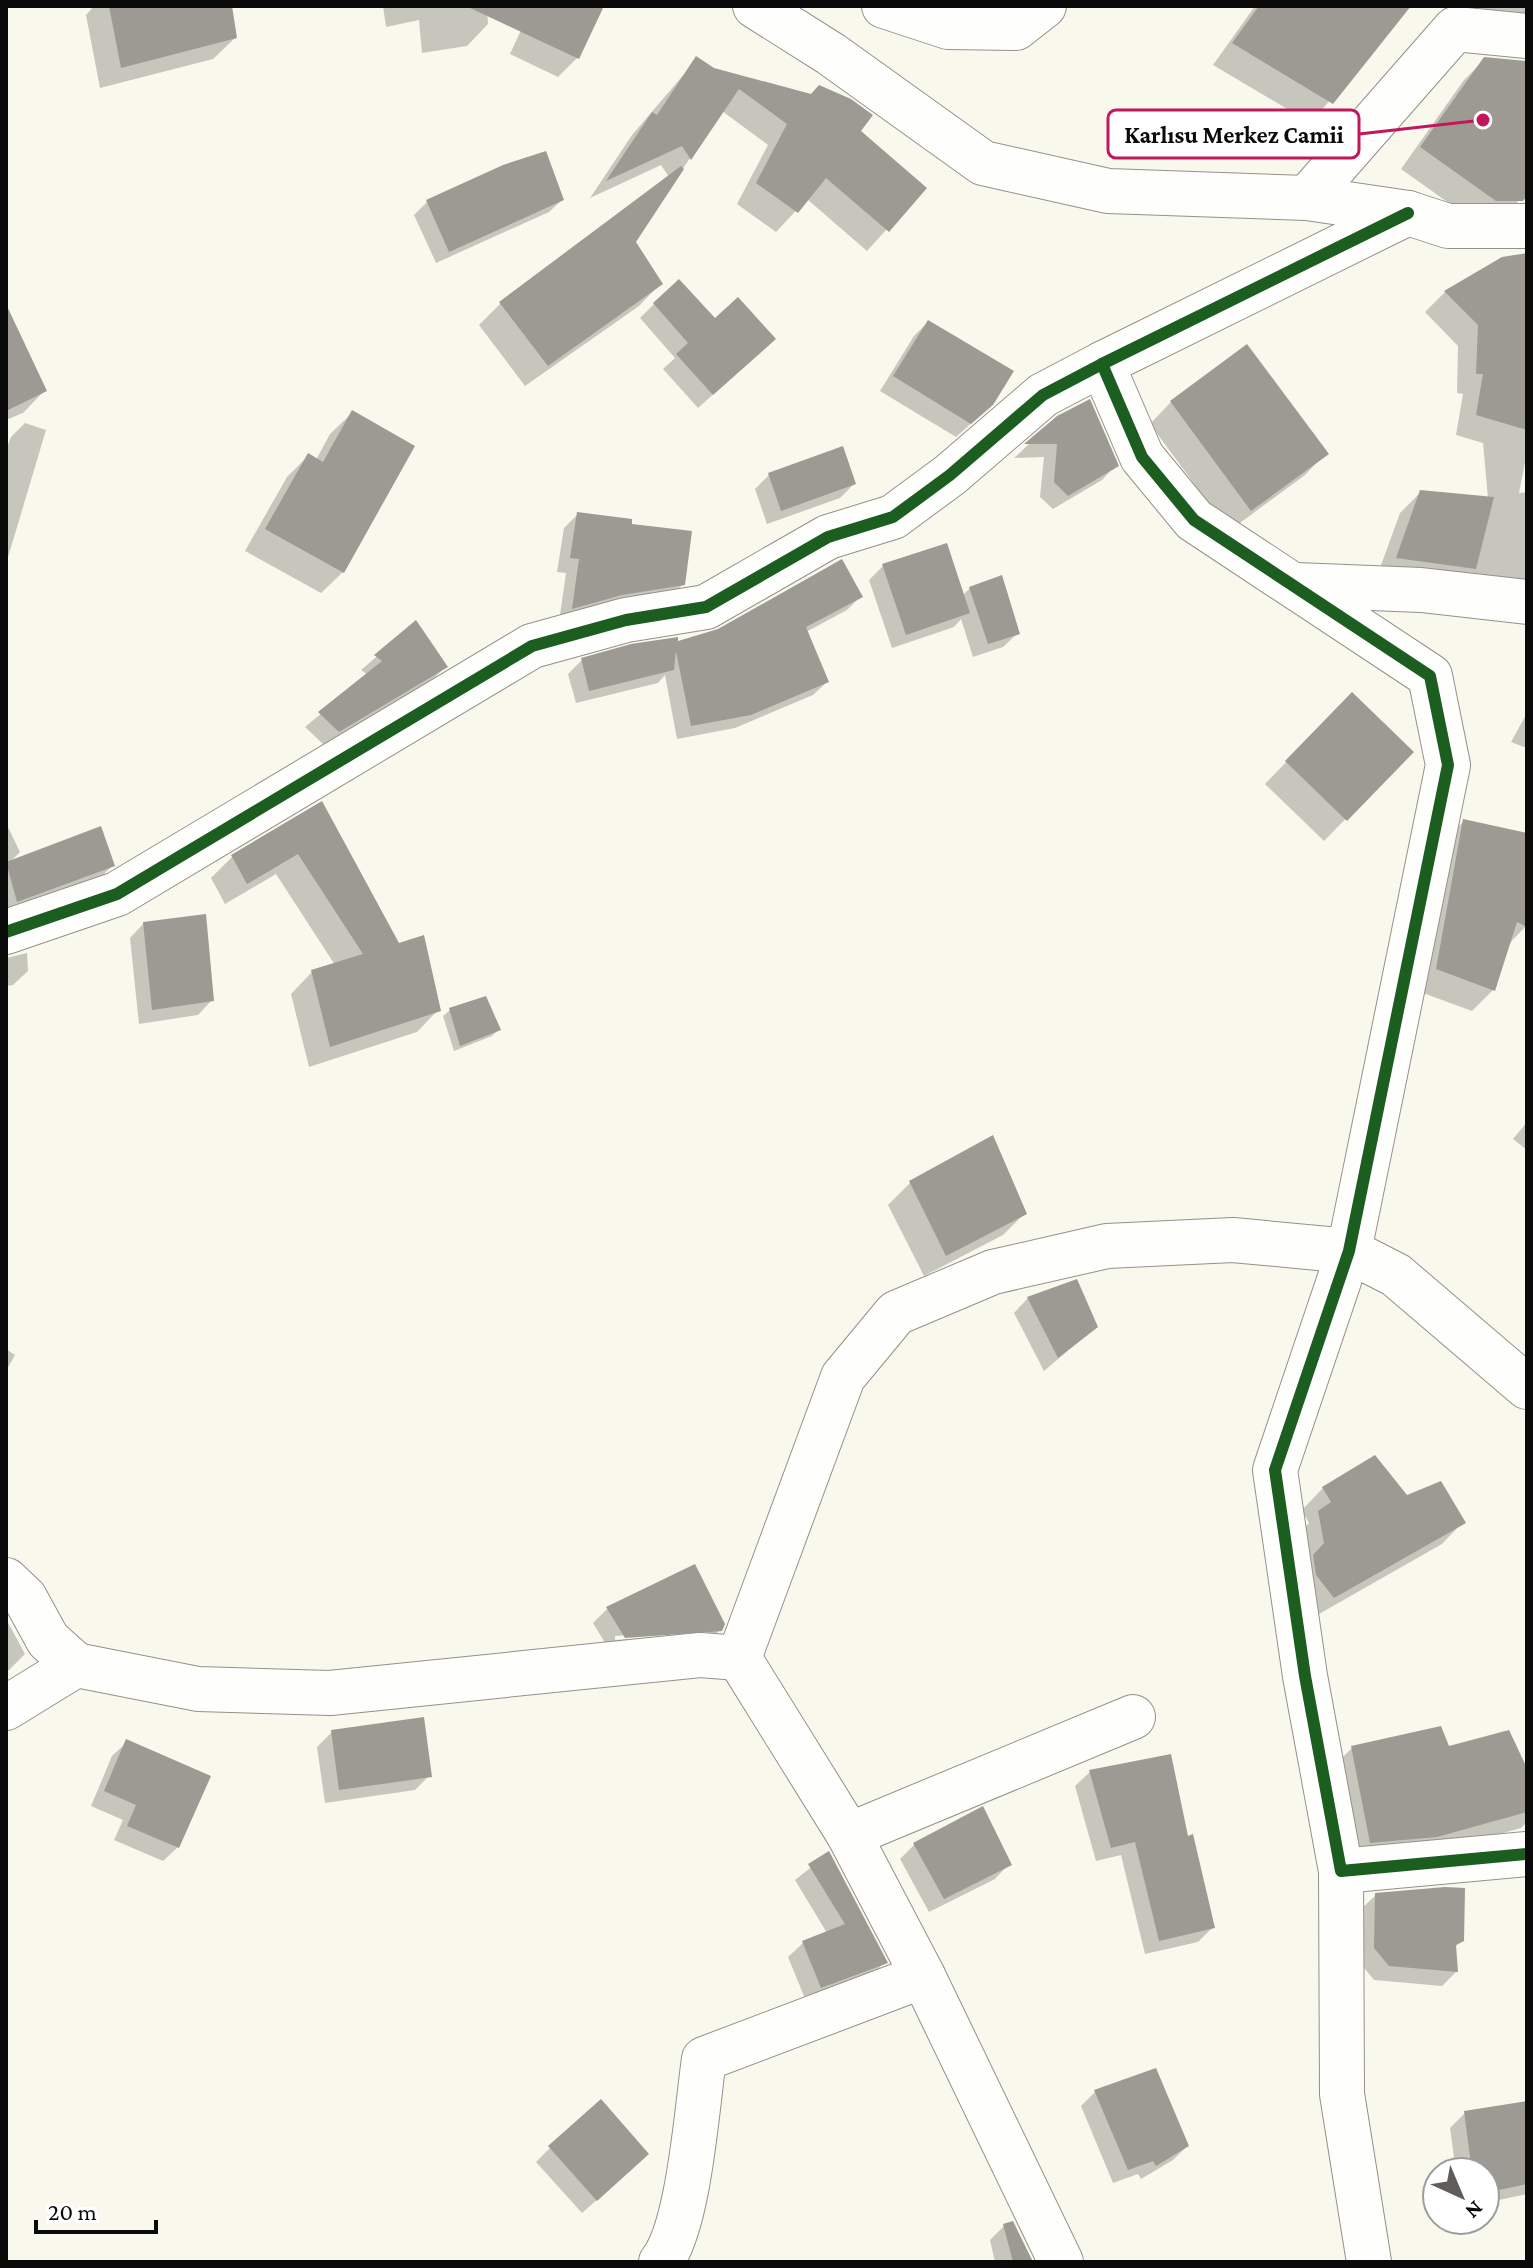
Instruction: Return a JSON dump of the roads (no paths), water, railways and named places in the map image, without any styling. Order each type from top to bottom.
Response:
[{"type":"street","points":[[755,6],[831,54],[983,163],[1108,191],[1307,198],[1408,213],[1448,226],[1527,226]]},
{"type":"street","points":[[884,6],[948,27],[1016,28],[1044,6]]},
{"type":"street","points":[[1307,198],[1455,29],[1527,36]]},
{"type":"street","points":[[6,932],[117,894],[532,646],[626,620],[706,607],[828,537],[893,517],[950,475],[1043,395],[1408,213]]},
{"type":"street","points":[[1102,364],[1142,457],[1194,520],[1430,676],[1448,765],[1349,1251],[1275,1470],[1305,1676],[1341,1871],[1342,2094],[1369,2262]]},
{"type":"street","points":[[1296,585],[1421,590],[1527,602]]},
{"type":"street","points":[[739,1658],[843,1377],[896,1313],[993,1272],[1107,1246],[1233,1240],[1349,1251],[1396,1275],[1527,1387]]},
{"type":"street","points":[[6,1580],[25,1598],[48,1640],[76,1665],[198,1689],[330,1693],[700,1655],[739,1658]]},
{"type":"street","points":[[739,1658],[849,1835],[923,1976],[1061,2262]]},
{"type":"street","points":[[6,1708],[76,1665]]},
{"type":"street","points":[[849,1835],[1133,1717]]},
{"type":"street","points":[[1341,1871],[1527,1854]]},
{"type":"street","points":[[661,2262],[670,2251],[685,2188],[704,2059],[923,1976]]},
{"type":"place","name":"Karlısu Merkez Camii","points":[[1483,120]]}]
